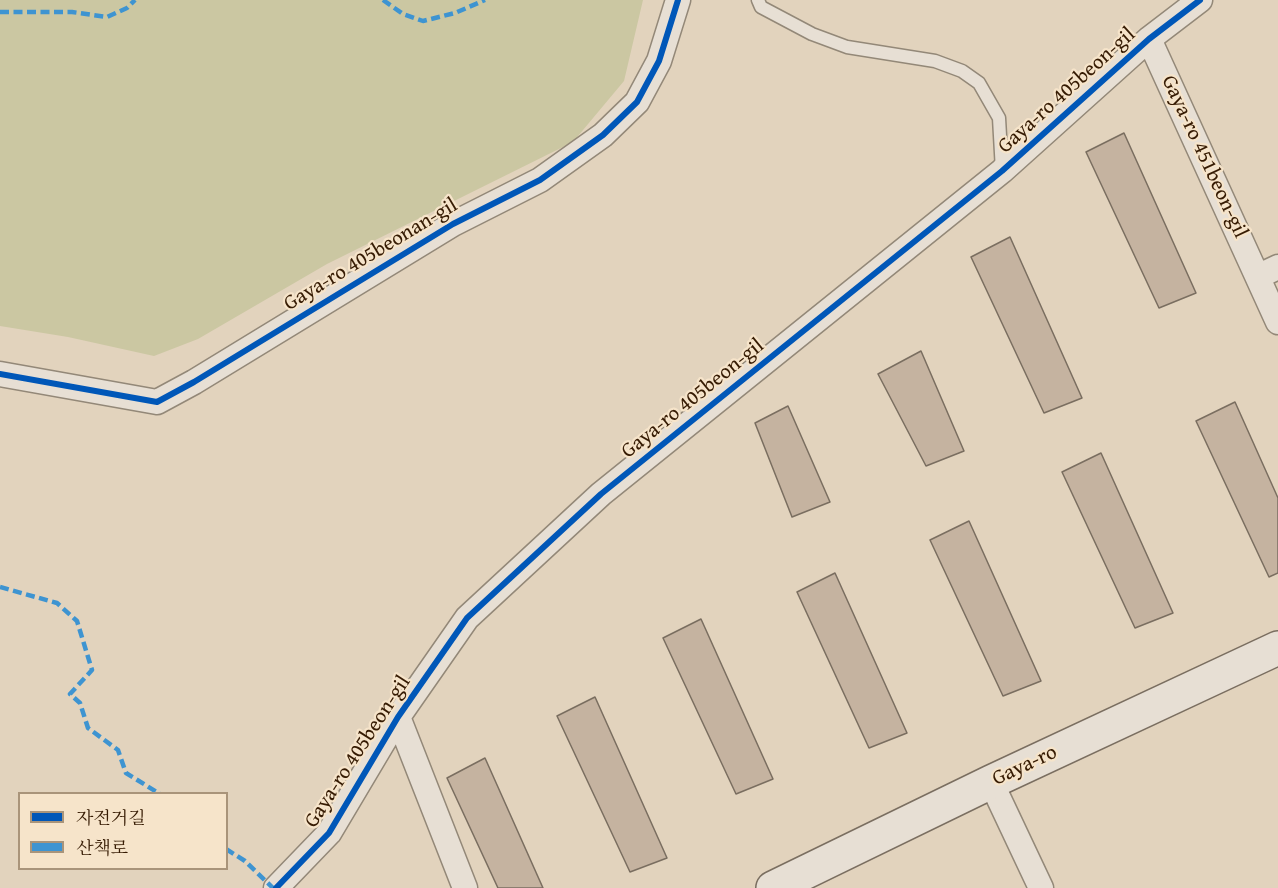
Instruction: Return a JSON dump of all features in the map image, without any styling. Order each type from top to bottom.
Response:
[{"type":"main road","name":"Gaya-ro","points":[[773,888],[991,782],[1278,648]]},
{"type":"street","name":"Gaya-ro 405beonan-gil","points":[[0,374],[157,402],[194,382],[453,224],[540,180],[603,135],[637,102],[659,61],[678,0]]},
{"type":"street","name":"Gaya-ro 405beon-gil","points":[[276,888],[329,833],[398,717],[467,618],[601,494],[1002,171],[1149,39],[1200,0]]},
{"type":"street","name":"Gaya-ro 451beon-gil","points":[[1149,39],[1268,271],[1278,322]]},
{"type":"street","points":[[398,717],[465,888]]},
{"type":"street","points":[[991,782],[1041,888]]},
{"type":"lane","points":[[758,0],[761,7],[812,34],[838,44],[898,57],[935,61],[962,71],[979,82],[999,118],[1002,171]]},
{"type":"shaded area","points":[[0,0],[643,0],[624,81],[573,142],[327,264],[198,339],[154,356],[68,337],[0,326]]},
{"type":"building","points":[[1124,133],[1196,293],[1159,308],[1086,152]]},
{"type":"building","points":[[1010,237],[1082,398],[1044,413],[971,257]]},
{"type":"building","points":[[921,351],[964,451],[926,466],[878,374]]},
{"type":"building","points":[[1235,402],[1278,498],[1278,573],[1269,577],[1196,421]]},
{"type":"building","points":[[788,406],[830,502],[792,517],[755,423]]},
{"type":"building","points":[[1101,453],[1173,613],[1135,628],[1062,472]]},
{"type":"building","points":[[969,521],[1041,681],[1003,696],[930,540]]},
{"type":"building","points":[[835,573],[907,733],[869,748],[797,592]]},
{"type":"building","points":[[701,619],[773,779],[736,794],[663,638]]},
{"type":"building","points":[[595,697],[667,858],[630,872],[557,716]]},
{"type":"building","points":[[485,758],[543,888],[498,888],[447,778]]},
{"type":"marked path","points":[[0,12],[72,12],[107,17],[127,8],[135,0]]},
{"type":"marked path","points":[[383,0],[403,14],[423,21],[455,13],[485,0]]},
{"type":"marked path","points":[[0,587],[57,603],[77,621],[92,670],[70,694],[80,703],[88,728],[118,750],[126,773],[157,792]]},
{"type":"marked path","points":[[228,850],[245,861],[273,888]]},
{"type":"cycle path","points":[[0,374],[157,402],[194,382],[453,224],[540,180],[603,135],[637,102],[659,61],[678,0]]},
{"type":"cycle path","points":[[276,888],[329,833],[398,717],[467,618],[601,494],[1002,171],[1149,39],[1200,0]]}]
